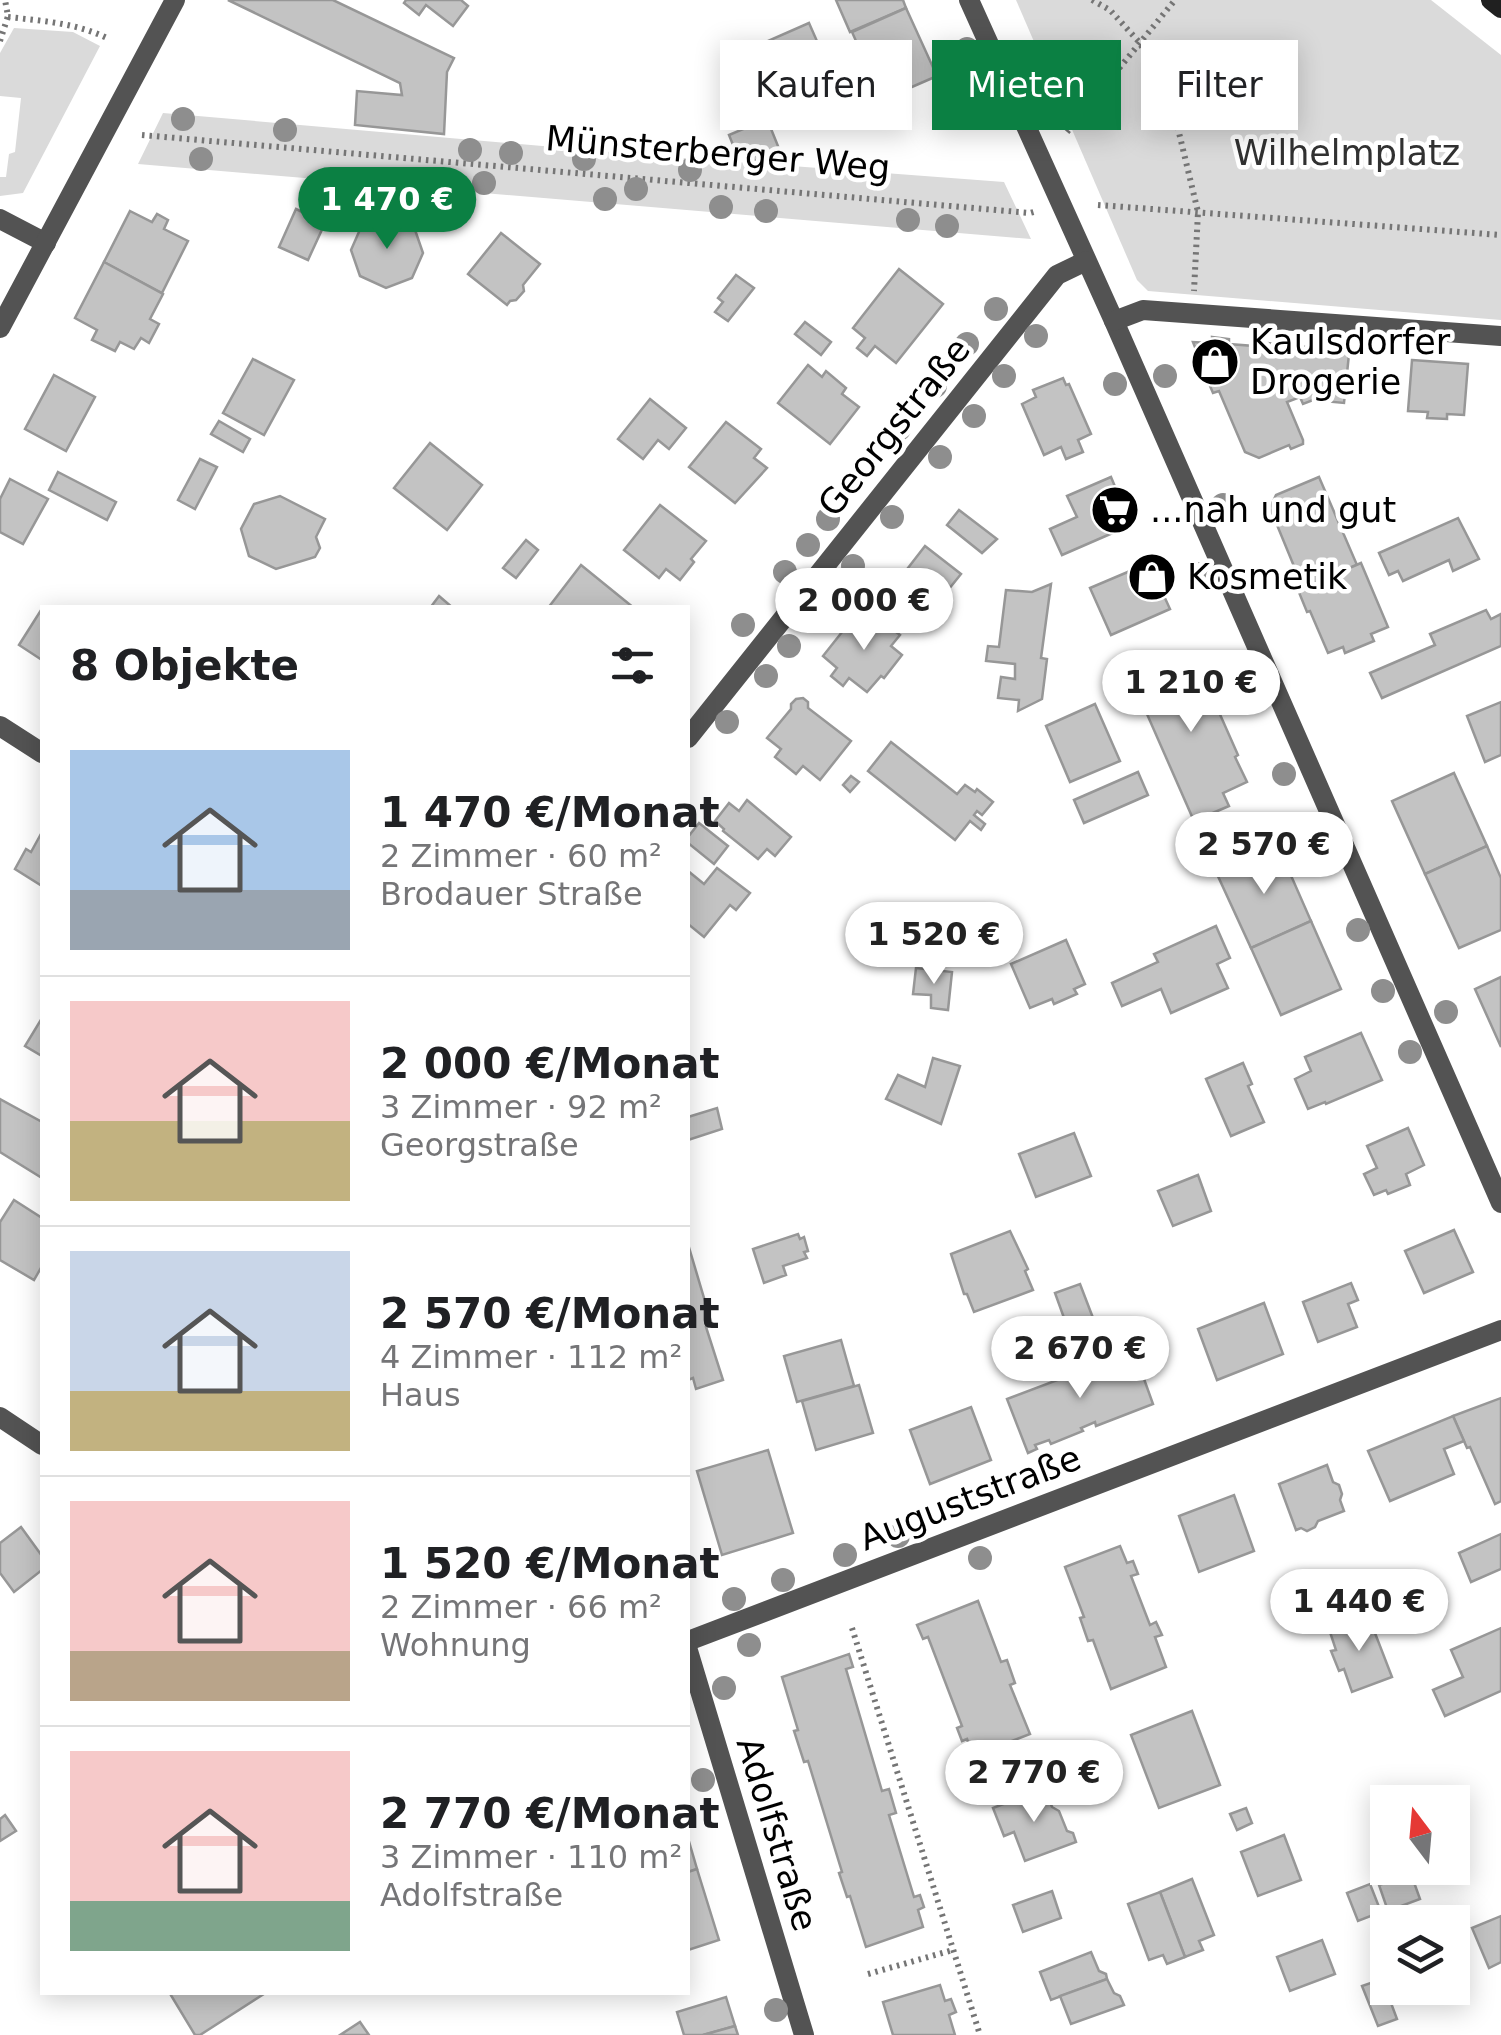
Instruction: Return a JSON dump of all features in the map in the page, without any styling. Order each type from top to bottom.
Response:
[{"type":"street","points":[[0,328],[175,0]]},
{"type":"street","points":[[969,0],[1501,1203]]},
{"type":"street","points":[[1491,0],[1501,8]]},
{"type":"street","points":[[0,219],[46,243]]},
{"type":"street","name":"Georgstraße","points":[[690,735],[1057,275],[1086,261]]},
{"type":"street","points":[[1114,321],[1144,310],[1501,336]]},
{"type":"street","points":[[0,726],[40,752]]},
{"type":"street","name":"Auguststraße","points":[[690,1640],[1501,1330]]},
{"type":"street","points":[[0,1417],[40,1444]]},
{"type":"street","name":"Adolfstraße","points":[[690,1658],[804,2035]]},
{"type":"path","points":[[0,41],[8,17],[6,0]]},
{"type":"path","points":[[1092,0],[1110,10],[1140,43],[1175,116],[1198,212],[1194,294]]},
{"type":"path","points":[[1067,132],[1174,0]]},
{"type":"path","points":[[8,17],[71,25],[109,39]]},
{"type":"path","name":"Münsterberger Weg","points":[[142,135],[1030,213],[1048,206]]},
{"type":"path","points":[[1098,205],[1501,236]]},
{"type":"path","points":[[852,1628],[980,2035]]},
{"type":"path","points":[[868,1974],[953,1950]]},
{"type":"green space","name":"Wilhelmplatz","points":[[1016,0],[1431,0],[1501,55],[1501,320],[1148,291],[1137,280],[1072,130],[1121,130],[1121,40],[1033,40]]},
{"type":"green space","points":[[14,28],[73,32],[100,46],[23,193],[0,196],[0,177],[6,177],[9,154],[15,152],[21,98],[0,96],[0,53]]},
{"type":"green space","points":[[163,113],[1004,182],[1031,239],[138,164]]},
{"type":"building","points":[[228,0],[333,0],[454,58],[447,72],[444,134],[355,125],[357,91],[402,95],[400,83]]},
{"type":"building","points":[[461,0],[468,6],[453,26],[426,5],[419,15],[404,3]]},
{"type":"building","points":[[836,0],[903,0],[906,8],[850,32]]},
{"type":"building","points":[[906,8],[932,65],[932,78],[912,87],[912,40],[856,40],[852,32]]},
{"type":"building","points":[[809,23],[816,40],[770,40]]},
{"type":"building","points":[[741,130],[771,130],[780,151],[750,163],[744,147],[735,150],[729,135]]},
{"type":"building","points":[[296,209],[325,223],[308,260],[279,247]]},
{"type":"building","points":[[130,211],[152,222],[157,214],[168,220],[164,229],[188,241],[162,293],[104,262]]},
{"type":"building","points":[[388,215],[414,227],[423,253],[412,278],[386,288],[360,276],[351,250],[362,225]]},
{"type":"building","points":[[501,233],[540,264],[523,285],[524,291],[507,305],[468,274]]},
{"type":"building","points":[[104,262],[163,294],[150,319],[159,324],[149,343],[141,338],[134,349],[120,342],[115,351],[92,340],[97,330],[75,318]]},
{"type":"building","points":[[899,269],[943,304],[896,363],[875,346],[867,356],[857,348],[865,338],[853,328]]},
{"type":"building","points":[[736,275],[754,288],[728,321],[715,312],[723,302],[718,298]]},
{"type":"building","points":[[805,322],[831,342],[821,355],[795,334]]},
{"type":"building","points":[[1212,337],[1229,339],[1229,344],[1268,347],[1267,343],[1349,354],[1344,403],[1313,400],[1303,404],[1300,397],[1287,402],[1303,444],[1291,449],[1289,445],[1259,458],[1245,452],[1219,391],[1213,393],[1207,379],[1212,377],[1207,363],[1202,365],[1193,342],[1212,343]]},
{"type":"building","points":[[253,359],[294,380],[264,435],[223,413]]},
{"type":"building","points":[[1412,360],[1468,364],[1464,415],[1427,418],[1428,412],[1408,411]]},
{"type":"building","points":[[808,365],[822,377],[826,371],[846,388],[842,394],[859,407],[830,444],[778,403]]},
{"type":"building","points":[[54,375],[95,397],[66,451],[25,429]]},
{"type":"building","points":[[1063,378],[1091,434],[1078,440],[1083,452],[1066,459],[1061,447],[1044,455],[1022,404],[1036,397],[1033,390]]},
{"type":"building","points":[[650,399],[686,428],[669,449],[658,440],[643,459],[618,439]]},
{"type":"building","points":[[219,421],[250,439],[243,452],[211,434]]},
{"type":"building","points":[[726,422],[761,449],[754,458],[767,468],[735,503],[689,467]]},
{"type":"building","points":[[430,443],[482,485],[447,530],[394,488]]},
{"type":"building","points":[[200,459],[217,467],[195,509],[178,500]]},
{"type":"building","points":[[58,472],[116,502],[107,520],[49,490]]},
{"type":"building","points":[[1111,477],[1131,525],[1062,555],[1050,529],[1077,517],[1067,496]]},
{"type":"building","points":[[1319,477],[1357,565],[1303,588],[1270,508],[1276,495]]},
{"type":"building","points":[[10,479],[48,499],[23,544],[0,532],[0,499]]},
{"type":"building","points":[[280,496],[325,519],[316,537],[320,548],[315,557],[276,569],[249,556],[241,529],[254,504]]},
{"type":"building","points":[[660,505],[706,541],[680,580],[666,569],[659,578],[624,550]]},
{"type":"building","points":[[959,510],[997,539],[982,553],[947,525]]},
{"type":"building","points":[[1458,518],[1479,559],[1453,571],[1449,560],[1403,581],[1398,571],[1389,575],[1379,553]]},
{"type":"building","points":[[526,540],[538,550],[516,578],[503,568]]},
{"type":"building","points":[[925,546],[961,574],[936,605],[901,577]]},
{"type":"building","points":[[1149,563],[1170,609],[1111,635],[1090,588]]},
{"type":"building","points":[[1361,563],[1388,627],[1371,634],[1374,641],[1345,653],[1343,647],[1328,653],[1298,590]]},
{"type":"building","points":[[581,565],[630,605],[550,605]]},
{"type":"building","points":[[1051,584],[1041,658],[1047,659],[1042,699],[1018,711],[1019,700],[998,698],[1001,677],[1015,679],[1015,664],[986,661],[988,646],[999,647],[1006,590],[1032,592]]},
{"type":"building","points":[[439,596],[450,605],[432,605]]},
{"type":"building","points":[[1486,610],[1491,619],[1501,614],[1501,646],[1382,698],[1370,673],[1435,645],[1430,634]]},
{"type":"building","points":[[40,612],[40,659],[19,645]]},
{"type":"building","points":[[854,617],[869,629],[878,618],[900,635],[891,646],[902,655],[867,692],[849,678],[843,686],[831,676],[837,668],[823,656]]},
{"type":"building","points":[[1191,654],[1208,682],[1209,695],[1247,782],[1223,793],[1229,806],[1194,821],[1132,680]]},
{"type":"building","points":[[803,698],[808,708],[851,741],[820,780],[803,766],[796,774],[775,757],[781,749],[767,738],[791,704]]},
{"type":"building","points":[[1501,702],[1501,755],[1485,762],[1467,716]]},
{"type":"building","points":[[1095,704],[1120,761],[1070,782],[1046,726]]},
{"type":"building","points":[[891,742],[957,794],[965,785],[993,802],[982,815],[977,811],[974,815],[985,824],[981,830],[970,821],[955,840],[868,771]]},
{"type":"building","points":[[1138,772],[1148,795],[1084,823],[1074,800]]},
{"type":"building","points":[[1454,773],[1487,846],[1425,874],[1392,801]]},
{"type":"building","points":[[851,776],[859,782],[850,792],[843,785]]},
{"type":"building","points":[[747,800],[791,837],[775,856],[767,849],[758,859],[715,821],[729,803],[739,811]]},
{"type":"building","points":[[699,823],[728,846],[714,864],[690,845],[690,834]]},
{"type":"building","points":[[40,836],[40,885],[15,869],[26,849],[31,852]]},
{"type":"building","points":[[1278,846],[1311,921],[1251,948],[1217,874]]},
{"type":"building","points":[[1487,846],[1501,878],[1501,930],[1459,948],[1425,874]]},
{"type":"building","points":[[717,868],[750,893],[736,910],[730,905],[704,937],[690,926],[690,873],[704,884]]},
{"type":"building","points":[[1311,921],[1341,989],[1281,1015],[1251,948]]},
{"type":"building","points":[[1216,926],[1230,958],[1217,964],[1228,988],[1171,1013],[1161,989],[1122,1006],[1112,983],[1158,962],[1154,954]]},
{"type":"building","points":[[1066,940],[1085,984],[1074,989],[1077,994],[1054,1004],[1052,999],[1030,1008],[1011,964]]},
{"type":"building","points":[[916,968],[952,972],[948,1010],[931,1008],[931,995],[913,994]]},
{"type":"building","points":[[1501,977],[1501,1047],[1475,989]]},
{"type":"building","points":[[40,1021],[40,1055],[25,1046]]},
{"type":"building","points":[[1361,1033],[1382,1080],[1308,1109],[1295,1079],[1311,1071],[1305,1057]]},
{"type":"building","points":[[933,1058],[960,1066],[941,1124],[886,1099],[898,1075],[925,1087]]},
{"type":"building","points":[[1243,1063],[1252,1084],[1248,1086],[1264,1122],[1231,1136],[1206,1079]]},
{"type":"building","points":[[0,1099],[40,1121],[40,1177],[0,1152]]},
{"type":"building","points":[[717,1108],[722,1129],[690,1139],[690,1116]]},
{"type":"building","points":[[1408,1128],[1424,1165],[1406,1174],[1410,1185],[1374,1195],[1364,1174],[1377,1168],[1367,1146]]},
{"type":"building","points":[[1074,1133],[1091,1176],[1036,1197],[1019,1154]]},
{"type":"building","points":[[1198,1175],[1211,1211],[1173,1226],[1158,1191]]},
{"type":"building","points":[[14,1200],[40,1217],[40,1270],[34,1280],[0,1260],[0,1222]]},
{"type":"building","points":[[1454,1230],[1473,1272],[1424,1293],[1405,1251]]},
{"type":"building","points":[[1010,1231],[1033,1290],[974,1312],[951,1254]]},
{"type":"building","points":[[798,1234],[800,1239],[804,1237],[807,1258],[783,1266],[786,1275],[764,1283],[753,1249]]},
{"type":"building","points":[[690,1251],[712,1325],[706,1327],[723,1380],[696,1389],[693,1378],[690,1379]]},
{"type":"building","points":[[1351,1283],[1358,1300],[1348,1304],[1357,1327],[1318,1342],[1303,1302]]},
{"type":"building","points":[[1080,1284],[1098,1331],[1090,1335],[1094,1344],[1076,1351],[1055,1293]]},
{"type":"building","points":[[1264,1303],[1283,1354],[1217,1380],[1198,1329]]},
{"type":"building","points":[[841,1340],[854,1386],[797,1402],[784,1356]]},
{"type":"building","points":[[1134,1351],[1153,1404],[1096,1426],[1095,1422],[1051,1444],[1049,1440],[1035,1445],[1037,1449],[1028,1453],[1007,1399]]},
{"type":"building","points":[[859,1385],[873,1433],[816,1450],[802,1401]]},
{"type":"building","points":[[1501,1398],[1501,1501],[1495,1504],[1453,1416]]},
{"type":"building","points":[[971,1407],[991,1460],[930,1484],[910,1430]]},
{"type":"building","points":[[1453,1416],[1464,1441],[1444,1449],[1454,1474],[1390,1501],[1368,1451]]},
{"type":"building","points":[[768,1450],[793,1533],[722,1555],[697,1471]]},
{"type":"building","points":[[1327,1465],[1333,1482],[1339,1485],[1344,1511],[1318,1521],[1307,1531],[1296,1530],[1279,1484]]},
{"type":"building","points":[[1234,1495],[1254,1551],[1199,1572],[1179,1516]]},
{"type":"building","points":[[21,1527],[40,1553],[40,1572],[14,1592],[0,1573],[0,1543]]},
{"type":"building","points":[[1501,1534],[1501,1569],[1471,1582],[1459,1553]]},
{"type":"building","points":[[1120,1546],[1127,1563],[1133,1561],[1138,1574],[1131,1576],[1150,1625],[1156,1622],[1162,1635],[1155,1637],[1166,1667],[1111,1689],[1093,1640],[1088,1641],[1080,1618],[1084,1617],[1065,1567]]},
{"type":"building","points":[[978,1601],[1001,1662],[1007,1660],[1015,1683],[1010,1685],[1030,1734],[973,1756],[967,1739],[962,1741],[957,1728],[962,1726],[928,1637],[923,1639],[917,1625]]},
{"type":"building","points":[[1368,1615],[1392,1677],[1352,1692],[1344,1669],[1339,1671],[1331,1651],[1336,1650],[1329,1629]]},
{"type":"building","points":[[1501,1628],[1501,1691],[1445,1716],[1433,1690],[1463,1677],[1451,1650]]},
{"type":"building","points":[[849,1654],[853,1667],[846,1669],[882,1791],[889,1789],[896,1813],[889,1815],[914,1897],[920,1895],[924,1907],[918,1910],[923,1927],[866,1947],[839,1873],[842,1872],[808,1761],[804,1762],[794,1731],[798,1730],[782,1677]]},
{"type":"building","points":[[1192,1711],[1220,1785],[1159,1808],[1131,1735]]},
{"type":"building","points":[[1045,1788],[1052,1807],[1059,1811],[1076,1842],[1025,1861],[1014,1832],[1004,1836],[993,1808]]},
{"type":"building","points":[[1246,1808],[1252,1823],[1237,1830],[1230,1814]]},
{"type":"building","points":[[5,1815],[16,1831],[0,1841],[0,1819]]},
{"type":"building","points":[[1284,1835],[1301,1880],[1258,1896],[1241,1852]]},
{"type":"building","points":[[690,1845],[697,1869],[690,1871]]},
{"type":"building","points":[[697,1869],[719,1940],[690,1949],[690,1871]]},
{"type":"building","points":[[1192,1879],[1214,1935],[1199,1941],[1203,1950],[1185,1957],[1160,1892]]},
{"type":"building","points":[[1370,1884],[1378,1905],[1370,1905],[1370,1916],[1358,1921],[1347,1893]]},
{"type":"building","points":[[1379,1885],[1415,1885],[1420,1899],[1404,1905],[1386,1905]]},
{"type":"building","points":[[1052,1891],[1061,1918],[1023,1932],[1013,1905]]},
{"type":"building","points":[[1160,1892],[1185,1957],[1167,1964],[1163,1955],[1149,1960],[1128,1904]]},
{"type":"building","points":[[1501,1916],[1501,1962],[1489,1968],[1472,1928]]},
{"type":"building","points":[[1322,1940],[1335,1974],[1290,1991],[1277,1957]]},
{"type":"building","points":[[1091,1952],[1107,1979],[1051,2000],[1040,1972]]},
{"type":"building","points":[[1107,1979],[1124,2005],[1071,2024],[1060,1996]]},
{"type":"building","points":[[1370,1983],[1370,2005],[1392,2005],[1397,2019],[1378,2026],[1362,1986]]},
{"type":"building","points":[[940,1985],[945,2001],[951,1999],[956,2012],[949,2015],[955,2035],[893,2035],[883,2002]]},
{"type":"building","points":[[171,1995],[262,1995],[200,2035],[195,2035]]},
{"type":"building","points":[[726,1997],[735,2026],[703,2035],[684,2035],[677,2012]]},
{"type":"building","points":[[360,2022],[369,2035],[340,2035]]},
{"type":"building","points":[[735,2026],[738,2035],[703,2035]]},
{"type":"place","name":"Kaulsdorfer Drogerie","points":[[1215,362]]},
{"type":"place","name":"...nah und gut","points":[[1115,510]]},
{"type":"place","name":"Kosmetik","points":[[1152,577]]}]
